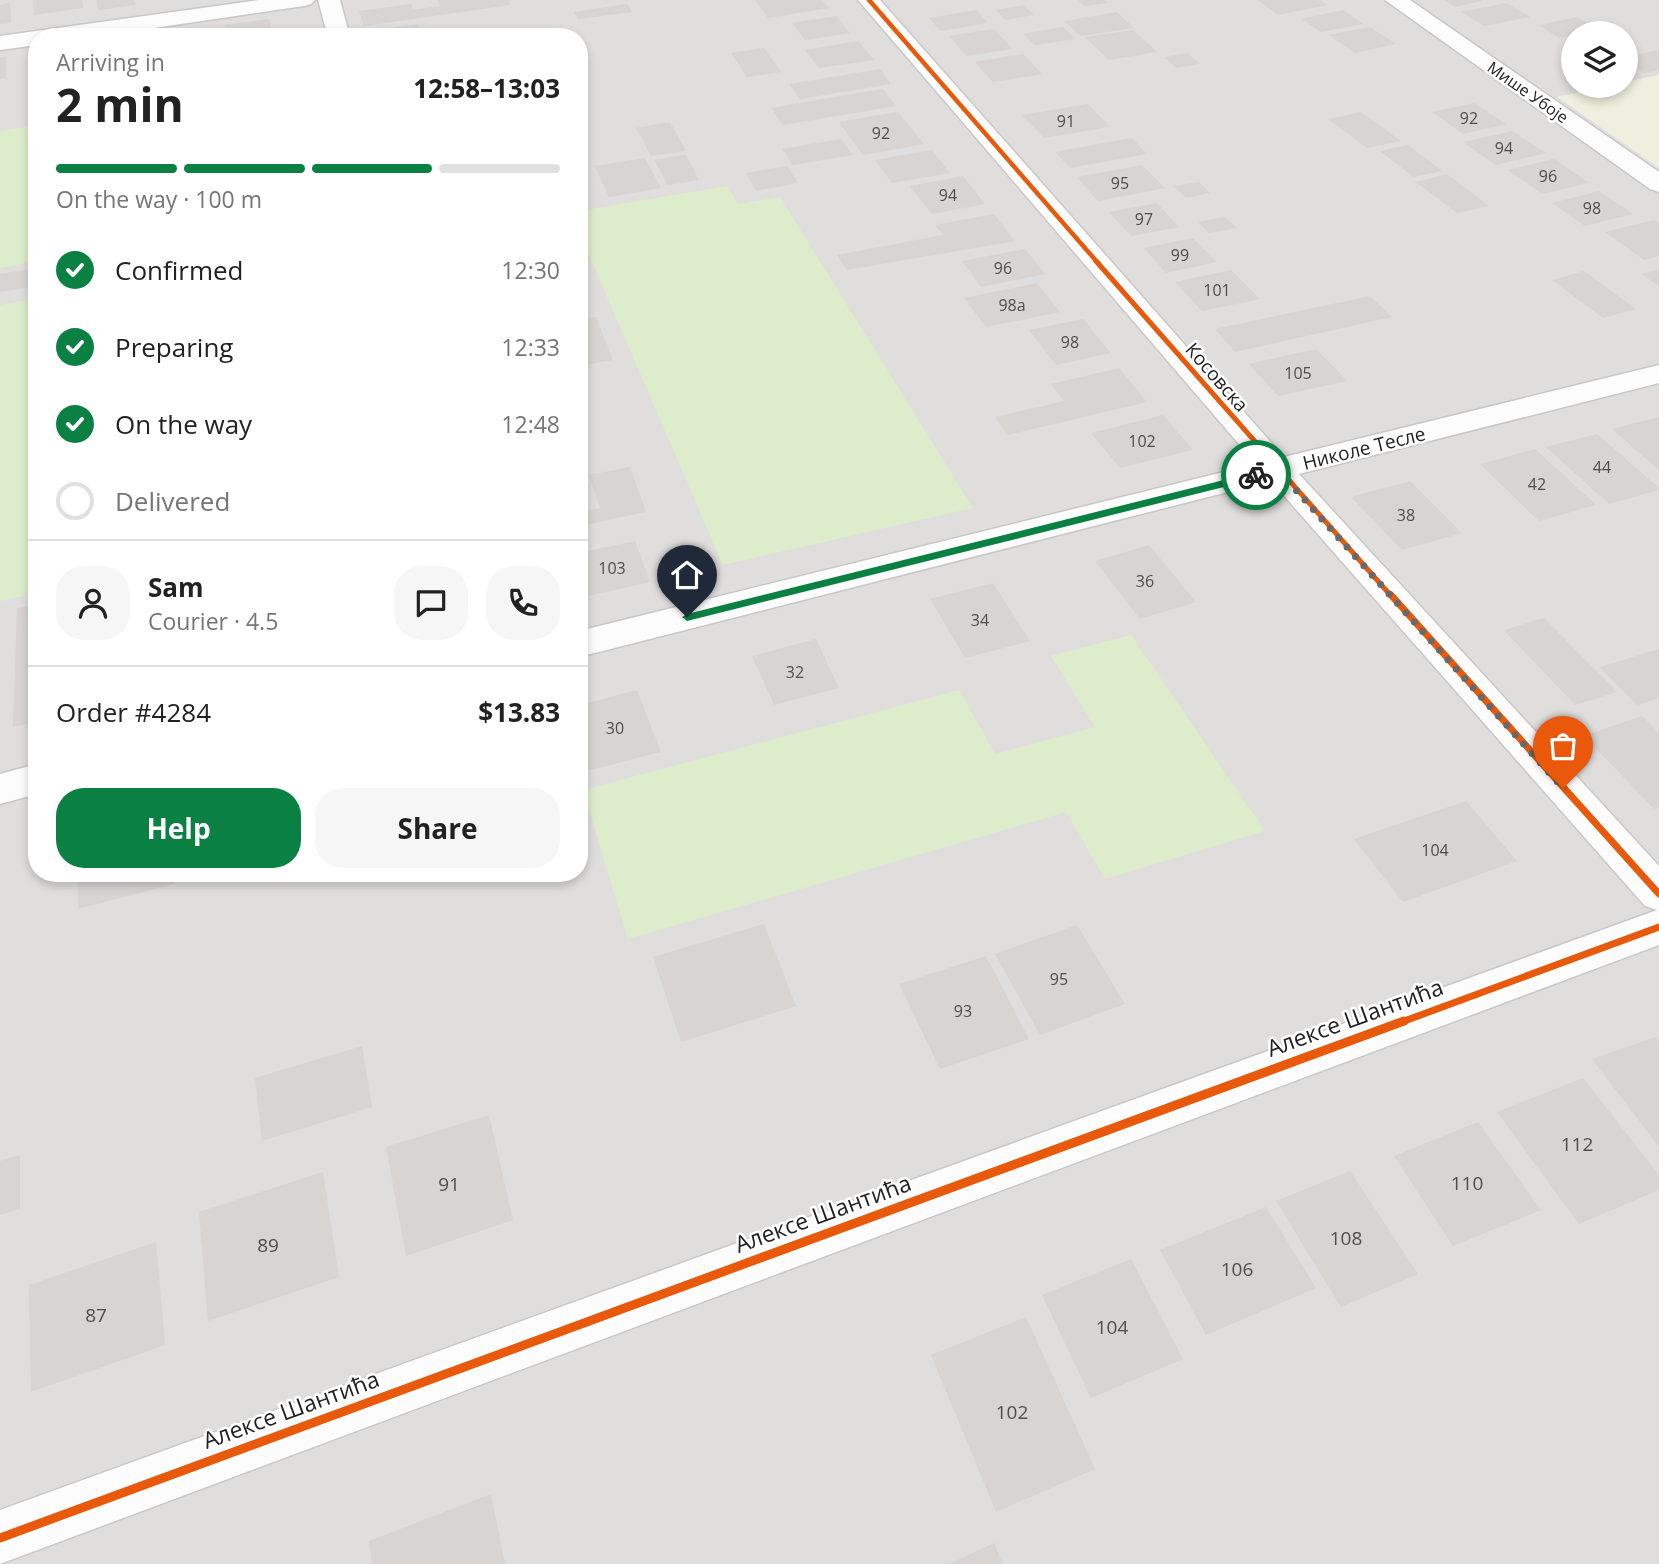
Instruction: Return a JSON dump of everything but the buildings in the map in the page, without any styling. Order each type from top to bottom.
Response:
[{"type":"street","points":[[109,28],[304,0]]},
{"type":"street","points":[[330,0],[338,28]]},
{"type":"street","name":"Косовска","points":[[869,0],[1278,470],[1659,894]]},
{"type":"street","name":"Мише Убоје","points":[[1396,0],[1659,184]]},
{"type":"street","points":[[0,43],[28,39]]},
{"type":"street","name":"Николе Тесле","points":[[588,642],[1659,374]]},
{"type":"street","points":[[0,789],[28,781]]},
{"type":"street","name":"Алексе Шантића","points":[[0,1538],[1659,927]]},
{"type":"shaded area","points":[[0,0],[1659,0],[1659,75],[1638,79],[1638,21],[1561,21],[1561,96],[1558,97],[1659,168],[1659,1564],[0,1564]]},
{"type":"green space","points":[[1659,75],[1659,168],[1557,97],[1638,98],[1638,79]]},
{"type":"green space","points":[[28,126],[28,263],[0,268],[0,131]]},
{"type":"green space","points":[[728,186],[738,204],[780,197],[973,508],[723,565],[588,253],[588,209]]},
{"type":"green space","points":[[28,300],[28,595],[0,601],[0,305]]},
{"type":"green space","points":[[1131,635],[1265,831],[1105,879],[1066,812],[628,939],[588,807],[588,789],[959,690],[995,754],[1095,727],[1051,656]]},
{"type":"cycle path","points":[[869,0],[1278,470],[1659,894]]},
{"type":"cycle path","points":[[0,1538],[1659,927]]},
{"type":"way so far","points":[[1256,475],[1278,470],[1563,788]]},
{"type":"route","points":[[687,617],[1256,475]]}]
